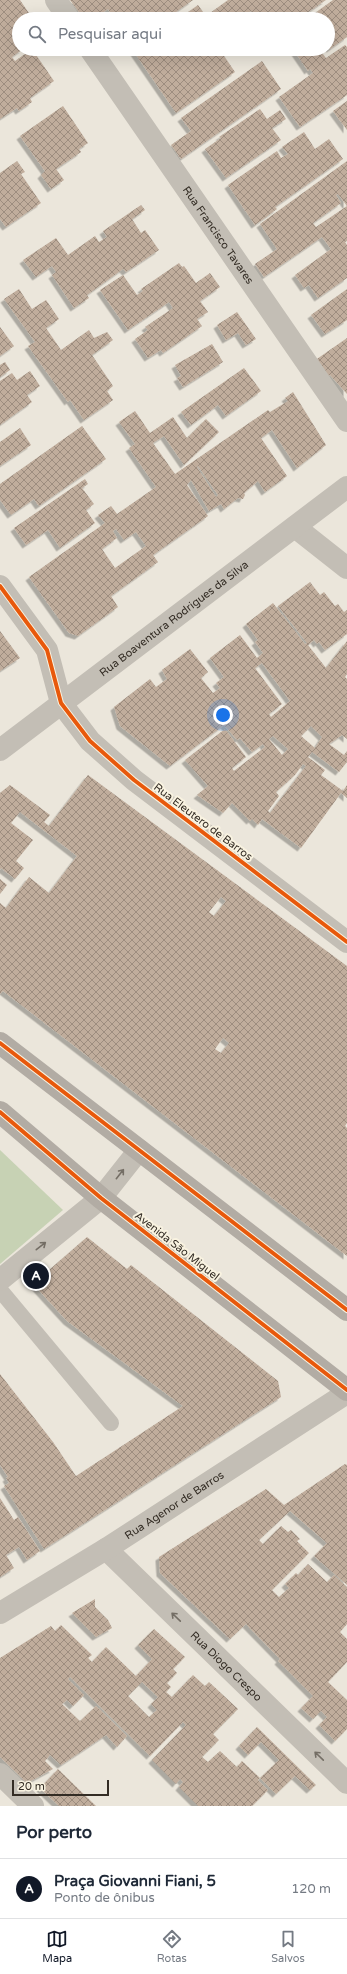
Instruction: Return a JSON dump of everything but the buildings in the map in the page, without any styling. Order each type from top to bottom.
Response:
[{"type":"main road","points":[[0,1043],[347,1310]]},
{"type":"main road","name":"Avenida São Miguel","points":[[0,1112],[101,1198],[347,1390]]},
{"type":"street","points":[[56,0],[64,12]]},
{"type":"street","name":"Rua Francisco Tavares","points":[[95,56],[347,421]]},
{"type":"street","name":"Rua Boaventura Rodrigues da Silva","points":[[0,750],[347,487]]},
{"type":"street","points":[[294,527],[347,568]]},
{"type":"street","points":[[0,586],[47,650],[61,703]]},
{"type":"street","name":"Rua Eleutero de Barros","points":[[61,703],[90,740],[134,780],[347,942]]},
{"type":"street","points":[[0,1280],[101,1198],[139,1150]]},
{"type":"street","name":"Rua Agenor de Barros","points":[[0,1613],[106,1549],[347,1393]]},
{"type":"street","name":"Rua Diogo Crespo","points":[[106,1549],[347,1783]]},
{"type":"street","points":[[0,1774],[33,1806]]},
{"type":"lane","points":[[0,1290],[111,1424]]},
{"type":"green space","points":[[0,1150],[63,1210],[0,1264]]},
{"type":"cycle path","points":[[0,586],[47,650],[61,703],[90,741],[134,780],[347,942]]},
{"type":"cycle path","points":[[0,1043],[347,1310]]},
{"type":"cycle path","points":[[0,1112],[101,1198],[347,1390]]},
{"type":"place","name":"Praça Giovanni Fiani, 5","points":[[36,1276]]}]
